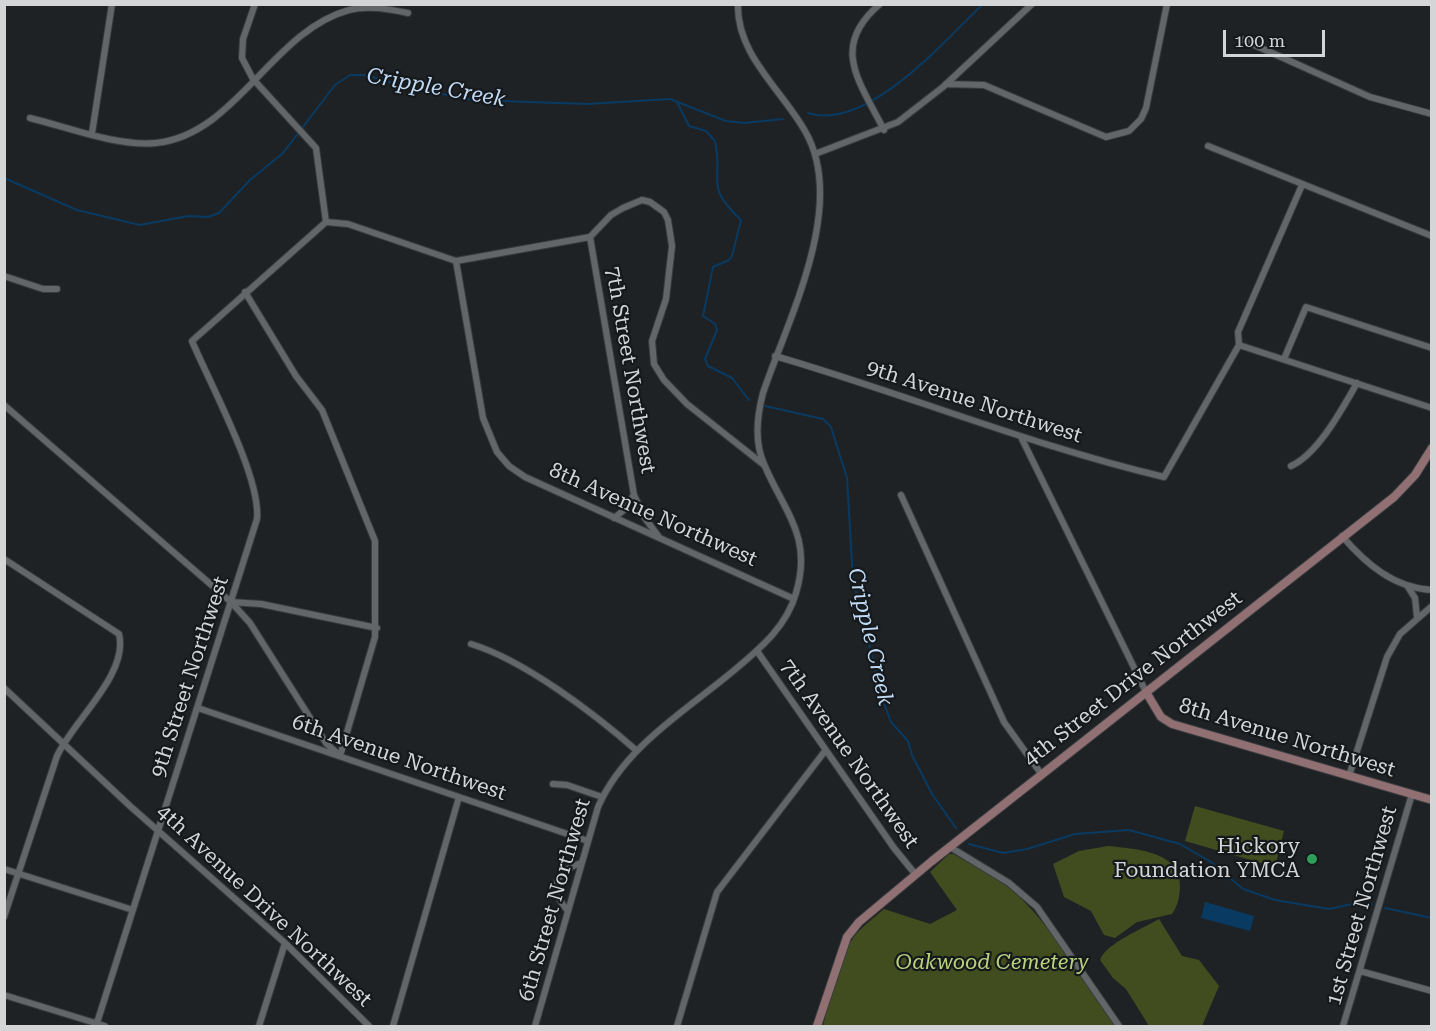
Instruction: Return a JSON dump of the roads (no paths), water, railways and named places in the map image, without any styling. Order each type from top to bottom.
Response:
[{"type":"main road","name":"4th Street Drive Northwest","points":[[818,1026],[841,950],[850,933],[950,847],[1406,485],[1421,468],[1431,448]]},
{"type":"main road","name":"8th Avenue Northwest","points":[[1146,692],[1161,717],[1172,724],[1431,800]]},
{"type":"street","points":[[92,133],[112,4]]},
{"type":"street","points":[[255,4],[241,51],[255,80],[316,148],[326,222]]},
{"type":"street","name":"6th Street Northwest","points":[[535,1026],[602,797],[618,770],[637,751],[757,651],[779,627],[794,599],[801,566],[798,537],[789,509],[764,465],[758,440],[758,419],[763,393],[818,228],[821,193],[815,154],[805,130],[744,42],[738,19],[738,4]]},
{"type":"street","points":[[880,4],[856,30],[851,52],[852,67],[884,130]]},
{"type":"street","points":[[815,154],[884,130],[909,114],[946,84],[1032,4]]},
{"type":"street","points":[[946,84],[984,85],[1101,136],[1124,134],[1138,124],[1144,114],[1167,4]]},
{"type":"street","points":[[30,118],[142,144],[177,138],[211,119],[308,30],[331,17],[356,7],[408,13]]},
{"type":"street","points":[[1241,39],[1370,97],[1431,114]]},
{"type":"street","points":[[1208,146],[1431,237]]},
{"type":"street","points":[[1302,185],[1238,332],[1239,345],[1431,408]]},
{"type":"street","points":[[4,405],[231,603],[250,623],[326,743],[340,756],[377,628],[376,546],[370,524],[321,410],[296,376],[245,292],[326,222],[348,224],[456,261],[590,237],[611,215],[642,200],[650,202],[664,213],[670,228],[669,286],[652,341],[651,352],[658,372],[687,404],[764,465]]},
{"type":"street","name":"7th Street Northwest","points":[[590,237],[634,495],[644,517],[660,538]]},
{"type":"street","name":"8th Avenue Northwest","points":[[456,261],[481,410],[490,438],[501,458],[525,477],[794,599]]},
{"type":"street","points":[[4,276],[43,289],[57,289]]},
{"type":"street","name":"9th Street Northwest","points":[[96,1025],[257,519],[257,499],[248,469],[192,341],[245,292]]},
{"type":"street","points":[[1284,359],[1306,307],[1431,348]]},
{"type":"street","name":"9th Avenue Northwest","points":[[775,356],[1020,437],[1164,477],[1239,345]]},
{"type":"street","points":[[1291,466],[1304,460],[1314,449],[1357,383]]},
{"type":"street","points":[[1020,437],[1146,692]]},
{"type":"street","points":[[614,518],[624,510],[634,495]]},
{"type":"street","points":[[901,495],[1004,722],[1042,774]]},
{"type":"street","points":[[1342,536],[1369,563],[1400,585],[1431,590]]},
{"type":"street","points":[[4,559],[119,634],[120,650],[109,680],[63,743],[4,917]]},
{"type":"street","points":[[1408,587],[1417,605],[1417,617]]},
{"type":"street","points":[[231,603],[261,604],[377,628]]},
{"type":"street","points":[[1349,776],[1387,657],[1400,634],[1431,606]]},
{"type":"street","points":[[471,644],[500,655],[577,703],[637,751]]},
{"type":"street","name":"7th Avenue Northwest","points":[[757,651],[825,751],[916,875]]},
{"type":"street","name":"4th Avenue Drive Northwest","points":[[4,688],[285,943],[369,1026]]},
{"type":"street","name":"6th Avenue Northwest","points":[[198,708],[588,841]]},
{"type":"street","points":[[677,1026],[717,892],[825,751]]},
{"type":"street","points":[[553,784],[567,785],[602,797]]},
{"type":"street","name":"1st Street Northwest","points":[[1343,1026],[1412,794]]},
{"type":"street","points":[[393,1026],[459,797]]},
{"type":"street","points":[[950,847],[1015,887],[1037,907],[1119,1026]]},
{"type":"street","points":[[568,911],[560,901],[556,890],[558,879],[569,867],[581,863]]},
{"type":"street","points":[[4,869],[134,910]]},
{"type":"street","points":[[259,1026],[285,943]]},
{"type":"street","points":[[1360,971],[1431,990]]},
{"type":"street","points":[[4,995],[105,1026]]},
{"type":"water","points":[[1205,902],[1254,916],[1250,931],[1201,918]]},
{"type":"waterway","points":[[808,113],[831,115],[855,109],[879,97],[926,60],[983,4]]},
{"type":"waterway","name":"Cripple Creek","points":[[4,178],[77,210],[140,225],[188,216],[208,217],[219,213],[250,180],[283,153],[335,85],[350,75],[366,75],[402,86],[473,100],[587,104],[670,99],[726,121],[744,123],[783,119]]},
{"type":"waterway","name":"Cripple Creek","points":[[677,102],[689,126],[706,131],[715,141],[718,190],[729,208],[741,220],[732,256],[729,260],[713,267],[703,316],[715,324],[717,330],[705,359],[708,366],[732,378],[749,400]]},
{"type":"waterway","name":"Cripple Creek","points":[[765,406],[823,419],[831,427],[847,478],[853,580],[883,701],[891,722],[908,741],[912,755],[932,794],[956,828]]},
{"type":"waterway","name":"Cripple Creek","points":[[969,844],[1003,853],[1027,849],[1075,834],[1129,830],[1180,844],[1211,862],[1243,889],[1275,900],[1329,909],[1362,902],[1372,904]]},
{"type":"waterway","name":"Cripple Creek","points":[[1385,908],[1432,918]]},
{"type":"place","name":"Hickory Foundation YMCA","points":[[1312,859]]},
{"type":"park label","name":"Oakwood Cemetery","points":[[992,963]]}]
